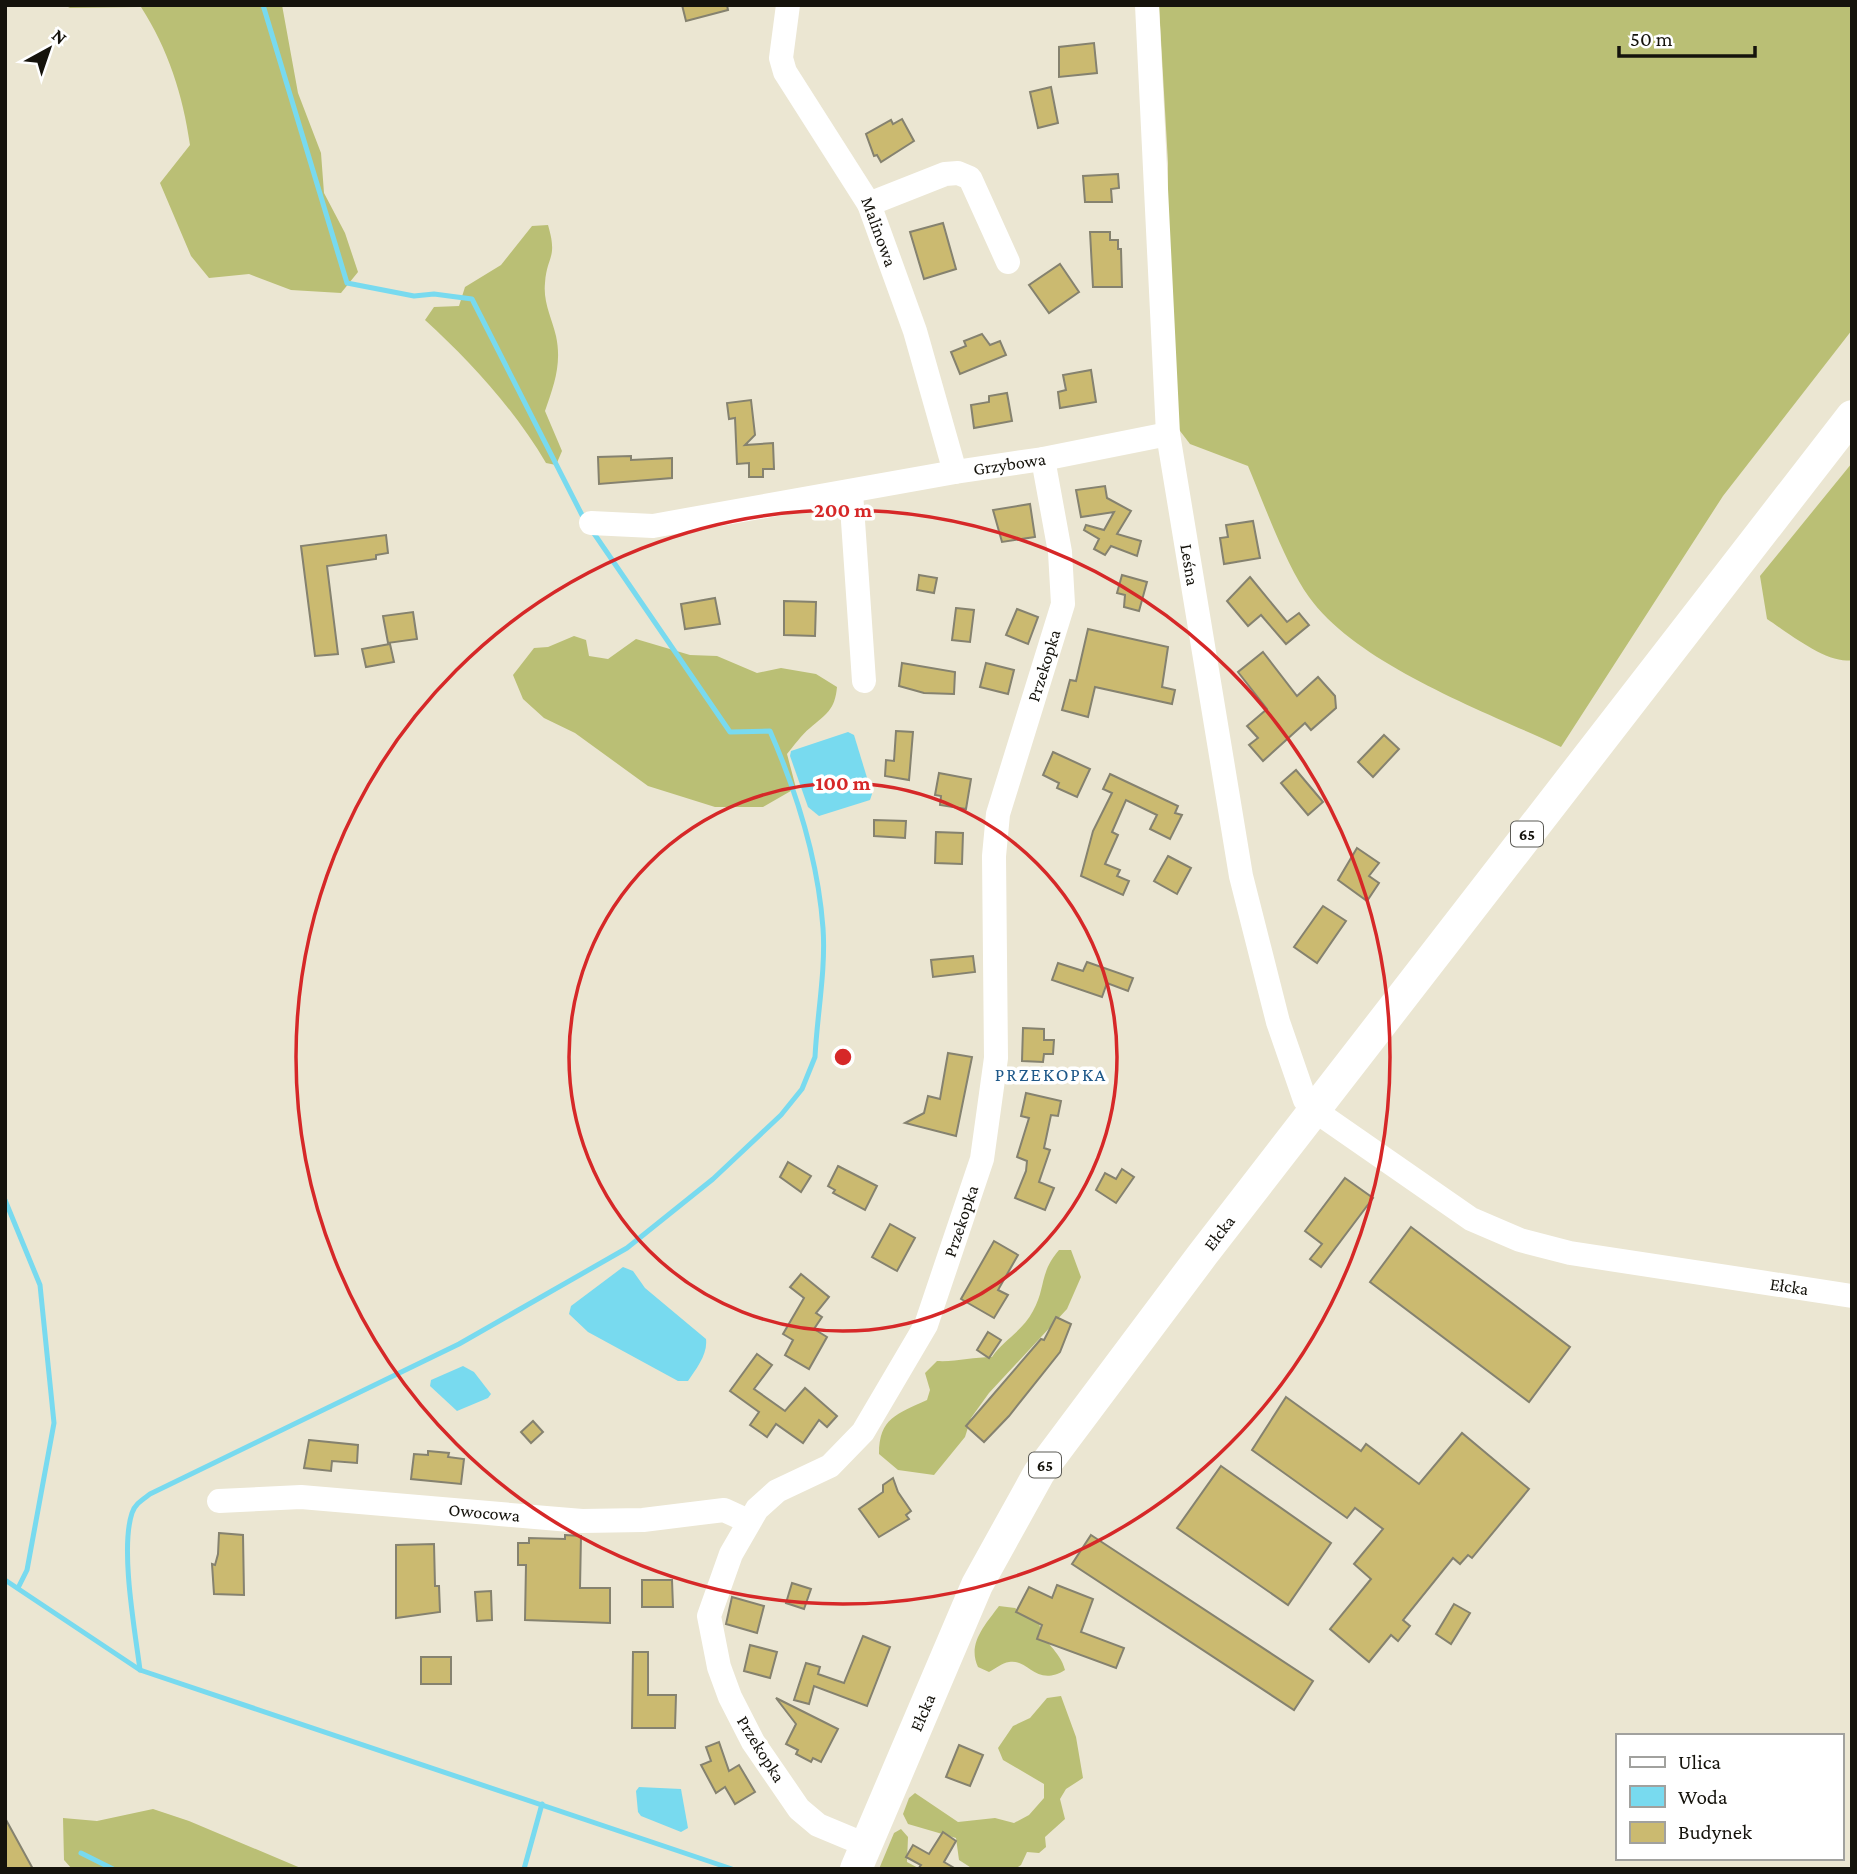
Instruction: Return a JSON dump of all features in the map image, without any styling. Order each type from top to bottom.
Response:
[{"type":"main road","name":"65","points":[[1314,1110],[1852,416]]},
{"type":"main road","name":"Ełcka","points":[[861,1857],[950,1644],[993,1553],[1022,1501],[1094,1396],[1314,1110]]},
{"type":"street","name":"Malinowa","points":[[788,5],[781,58],[785,72],[869,204],[915,331],[955,472]]},
{"type":"street","name":"Leśna","points":[[1147,5],[1168,435],[1241,876],[1278,1022],[1305,1100],[1314,1110]]},
{"type":"street","points":[[869,204],[945,174],[958,173],[971,178],[1008,261]]},
{"type":"street","name":"Grzybowa","points":[[591,523],[653,526],[1168,435]]},
{"type":"street","name":"Przekopka","points":[[861,1857],[799,1809],[753,1742],[730,1697],[719,1667],[709,1616],[718,1584],[748,1521],[766,1499],[830,1466],[863,1432],[926,1325],[982,1159],[996,1058],[994,856],[998,814],[1063,604],[1060,552],[1043,459]]},
{"type":"street","points":[[851,492],[864,681]]},
{"type":"street","name":"Ełcka","points":[[1314,1110],[1471,1219],[1520,1241],[1570,1253],[1852,1296]]},
{"type":"street","name":"Owocowa","points":[[219,1502],[301,1497],[582,1521],[643,1520],[724,1510],[748,1521]]},
{"type":"green space","points":[[64,5],[282,5],[298,93],[321,153],[324,193],[345,233],[358,272],[341,293],[291,290],[249,274],[209,278],[191,256],[160,183],[190,145],[173,73],[151,23],[141,7],[70,8]]},
{"type":"green space","points":[[1159,5],[1852,5],[1852,330],[1723,496],[1561,747],[1425,684],[1359,644],[1331,622],[1300,584],[1248,466],[1190,444],[1177,427],[1168,378],[1168,163]]},
{"type":"green space","points":[[548,225],[552,251],[545,290],[558,346],[558,365],[545,411],[562,451],[556,465],[546,463],[491,387],[425,320],[434,307],[459,306],[465,287],[501,265],[532,226]]},
{"type":"green space","points":[[1852,463],[1852,660],[1842,660],[1820,653],[1767,619],[1760,576]]},
{"type":"green space","points":[[574,636],[586,640],[589,656],[608,659],[636,639],[690,655],[717,656],[757,673],[781,668],[816,674],[837,687],[829,711],[787,754],[796,788],[763,807],[715,807],[648,786],[575,733],[544,718],[523,699],[513,675],[534,648],[548,647]]},
{"type":"green space","points":[[1059,1250],[1071,1250],[1081,1277],[1067,1309],[989,1393],[971,1418],[965,1437],[934,1475],[898,1470],[879,1454],[882,1432],[886,1425],[899,1414],[927,1400],[930,1390],[925,1373],[937,1361],[992,1357],[1019,1330],[1037,1303],[1045,1273]]},
{"type":"green space","points":[[999,1606],[1015,1608],[1039,1623],[1065,1670],[1047,1676],[1016,1662],[1009,1662],[989,1672],[978,1667],[975,1659],[976,1643]]},
{"type":"green space","points":[[1061,1696],[1076,1737],[1083,1778],[1066,1789],[1060,1799],[1065,1819],[1045,1837],[1046,1847],[1039,1853],[1027,1852],[1021,1865],[1015,1869],[973,1869],[959,1860],[956,1838],[908,1824],[903,1814],[909,1798],[915,1793],[958,1822],[995,1818],[1014,1823],[1029,1815],[1044,1798],[1044,1784],[1003,1760],[998,1748],[1013,1726],[1030,1718],[1047,1698]]},
{"type":"green space","points":[[153,1809],[189,1821],[303,1869],[72,1869],[64,1860],[63,1818],[97,1821]]},
{"type":"green space","points":[[901,1829],[908,1837],[907,1862],[920,1869],[879,1869],[894,1833]]},
{"type":"water","points":[[848,732],[854,735],[872,794],[870,800],[819,816],[808,807],[790,756],[791,751]]},
{"type":"water","points":[[623,1267],[633,1271],[645,1288],[706,1339],[703,1356],[688,1381],[678,1381],[588,1332],[569,1314],[571,1306]]},
{"type":"water","points":[[463,1366],[474,1372],[491,1394],[488,1398],[457,1411],[430,1386],[431,1380]]},
{"type":"water","points":[[639,1787],[681,1789],[688,1828],[681,1832],[641,1816],[638,1812],[636,1791]]},
{"type":"building","points":[[682,5],[727,5],[728,10],[686,21]]},
{"type":"building","points":[[1094,43],[1097,73],[1059,77],[1059,47]]},
{"type":"building","points":[[1051,87],[1058,123],[1038,128],[1030,92]]},
{"type":"building","points":[[902,119],[914,141],[881,162],[877,155],[874,156],[866,134],[891,120],[893,124]]},
{"type":"building","points":[[1118,174],[1119,188],[1111,189],[1112,202],[1085,202],[1083,176]]},
{"type":"building","points":[[943,223],[956,269],[924,279],[910,232]]},
{"type":"building","points":[[1090,232],[1110,232],[1110,240],[1118,240],[1118,249],[1121,249],[1122,287],[1093,287]]},
{"type":"building","points":[[1060,264],[1079,292],[1049,313],[1029,285]]},
{"type":"building","points":[[982,334],[990,345],[1000,341],[1006,355],[960,374],[951,352],[966,346],[964,341]]},
{"type":"building","points":[[1091,370],[1096,402],[1060,408],[1058,392],[1066,390],[1063,375]]},
{"type":"building","points":[[1007,393],[1012,421],[974,428],[971,405],[989,402],[989,396]]},
{"type":"building","points":[[751,400],[755,435],[745,445],[773,443],[774,469],[763,469],[763,477],[749,477],[749,463],[737,464],[735,418],[729,419],[727,403]]},
{"type":"building","points":[[631,456],[631,460],[672,458],[672,478],[599,484],[598,457]]},
{"type":"building","points":[[1105,486],[1107,498],[1131,511],[1117,534],[1141,541],[1137,556],[1111,546],[1105,555],[1094,549],[1099,539],[1084,530],[1086,525],[1104,530],[1114,512],[1081,517],[1076,490]]},
{"type":"building","points":[[1030,504],[1035,537],[1002,542],[993,510]]},
{"type":"building","points":[[1253,521],[1260,558],[1224,564],[1220,538],[1228,537],[1226,525]]},
{"type":"building","points":[[386,535],[388,553],[376,555],[376,559],[327,566],[338,654],[315,656],[301,546]]},
{"type":"building","points":[[919,575],[937,578],[934,593],[917,590]]},
{"type":"building","points":[[1122,575],[1147,582],[1139,611],[1124,607],[1125,595],[1117,593]]},
{"type":"building","points":[[1250,577],[1287,622],[1299,613],[1309,625],[1286,644],[1261,615],[1248,626],[1227,601]]},
{"type":"building","points":[[715,598],[720,624],[685,629],[681,604]]},
{"type":"building","points":[[784,601],[816,602],[815,636],[784,635]]},
{"type":"building","points":[[956,608],[974,610],[970,642],[952,640]]},
{"type":"building","points":[[1017,609],[1038,617],[1028,644],[1006,635]]},
{"type":"building","points":[[413,612],[417,639],[388,643],[383,616]]},
{"type":"building","points":[[1088,629],[1168,647],[1162,687],[1175,690],[1172,704],[1095,687],[1088,717],[1062,710],[1070,680],[1076,681]]},
{"type":"building","points":[[390,644],[394,662],[366,667],[362,649]]},
{"type":"building","points":[[1263,652],[1297,696],[1318,677],[1335,696],[1336,708],[1311,730],[1305,723],[1263,761],[1249,745],[1258,738],[1247,726],[1267,709],[1238,672]]},
{"type":"building","points":[[902,663],[955,672],[954,694],[924,693],[899,686]]},
{"type":"building","points":[[986,663],[1014,670],[1008,694],[980,687]]},
{"type":"building","points":[[896,731],[913,732],[909,780],[885,776],[886,760],[894,761]]},
{"type":"building","points":[[1384,735],[1399,749],[1373,777],[1358,762]]},
{"type":"building","points":[[1053,752],[1090,769],[1077,797],[1057,788],[1059,783],[1043,775]]},
{"type":"building","points":[[1296,770],[1323,802],[1308,815],[1281,783]]},
{"type":"building","points":[[939,773],[971,779],[966,809],[940,805],[941,796],[935,795]]},
{"type":"building","points":[[1110,774],[1178,806],[1175,813],[1182,815],[1170,839],[1150,829],[1157,815],[1126,800],[1112,832],[1118,835],[1105,864],[1120,870],[1117,876],[1129,881],[1123,895],[1081,876],[1093,831],[1112,793],[1103,789]]},
{"type":"building","points":[[874,820],[906,821],[905,838],[874,836]]},
{"type":"building","points":[[936,832],[963,833],[962,864],[935,863]]},
{"type":"building","points":[[1357,848],[1379,863],[1369,876],[1379,883],[1367,901],[1338,880]]},
{"type":"building","points":[[1168,856],[1191,868],[1177,894],[1154,881]]},
{"type":"building","points":[[1323,906],[1346,921],[1317,963],[1294,947]]},
{"type":"building","points":[[973,956],[975,972],[933,977],[931,960]]},
{"type":"building","points":[[1087,962],[1133,978],[1128,991],[1107,983],[1102,997],[1052,980],[1058,963],[1083,971]]},
{"type":"building","points":[[1023,1028],[1044,1029],[1044,1040],[1054,1040],[1053,1054],[1044,1054],[1043,1062],[1022,1061]]},
{"type":"building","points":[[948,1053],[972,1057],[956,1136],[905,1123],[924,1113],[928,1096],[940,1099]]},
{"type":"building","points":[[1026,1093],[1061,1101],[1058,1116],[1051,1115],[1044,1148],[1050,1150],[1039,1182],[1054,1188],[1045,1210],[1015,1198],[1026,1171],[1027,1161],[1017,1157],[1029,1118],[1021,1116]]},
{"type":"building","points":[[788,1162],[811,1176],[801,1192],[780,1177]]},
{"type":"building","points":[[838,1166],[877,1186],[865,1210],[833,1193],[835,1190],[828,1186]]},
{"type":"building","points":[[1122,1169],[1134,1177],[1116,1203],[1096,1190],[1105,1173],[1116,1179]]},
{"type":"building","points":[[1345,1178],[1373,1198],[1321,1267],[1310,1259],[1322,1244],[1305,1231]]},
{"type":"building","points":[[890,1224],[915,1238],[897,1271],[872,1257]]},
{"type":"building","points":[[1411,1227],[1570,1347],[1529,1402],[1370,1282]]},
{"type":"building","points":[[994,1241],[1018,1255],[998,1290],[1008,1295],[994,1318],[961,1299]]},
{"type":"building","points":[[801,1274],[829,1297],[816,1313],[822,1317],[814,1329],[827,1337],[809,1369],[785,1355],[793,1340],[783,1334],[804,1298],[790,1287]]},
{"type":"building","points":[[1056,1317],[1071,1324],[1060,1352],[1009,1416],[984,1442],[966,1426],[1041,1339],[1044,1340]]},
{"type":"building","points":[[988,1332],[1001,1340],[989,1358],[977,1350]]},
{"type":"building","points":[[757,1354],[772,1365],[754,1389],[785,1411],[805,1388],[837,1416],[827,1427],[819,1420],[803,1443],[776,1424],[767,1437],[750,1425],[759,1412],[730,1391]]},
{"type":"building","points":[[1286,1397],[1361,1451],[1366,1444],[1419,1484],[1462,1433],[1529,1489],[1472,1558],[1468,1555],[1460,1564],[1453,1558],[1403,1620],[1410,1626],[1398,1641],[1391,1635],[1369,1662],[1330,1629],[1371,1579],[1354,1564],[1383,1529],[1355,1508],[1347,1518],[1252,1450]]},
{"type":"building","points":[[533,1421],[543,1432],[531,1443],[521,1432]]},
{"type":"building","points":[[309,1440],[358,1445],[357,1463],[332,1461],[331,1471],[304,1468]]},
{"type":"building","points":[[428,1451],[449,1453],[448,1457],[464,1459],[461,1484],[411,1479],[414,1454],[428,1455]]},
{"type":"building","points":[[1221,1466],[1331,1543],[1288,1605],[1177,1528]]},
{"type":"building","points":[[893,1478],[898,1492],[911,1511],[906,1515],[909,1519],[879,1537],[859,1509],[883,1492],[883,1485]]},
{"type":"building","points":[[219,1533],[243,1535],[244,1595],[214,1594],[212,1564],[215,1565],[218,1554]]},
{"type":"building","points":[[565,1535],[581,1536],[580,1588],[610,1588],[610,1623],[525,1620],[526,1565],[518,1565],[518,1543],[529,1543],[529,1538],[565,1539]]},
{"type":"building","points":[[1091,1535],[1313,1681],[1294,1710],[1072,1564]]},
{"type":"building","points":[[434,1544],[435,1586],[439,1586],[440,1612],[396,1618],[396,1545]]},
{"type":"building","points":[[642,1580],[672,1580],[673,1607],[642,1607]]},
{"type":"building","points":[[792,1583],[811,1589],[804,1609],[786,1603]]},
{"type":"building","points":[[1057,1585],[1093,1599],[1081,1632],[1124,1648],[1116,1668],[1037,1639],[1042,1625],[1016,1612],[1029,1587],[1052,1598]]},
{"type":"building","points":[[491,1591],[492,1620],[477,1621],[475,1592]]},
{"type":"building","points":[[732,1597],[764,1606],[757,1633],[726,1624]]},
{"type":"building","points":[[1454,1604],[1470,1613],[1451,1644],[1436,1634]]},
{"type":"building","points":[[863,1636],[890,1647],[867,1706],[814,1686],[809,1704],[794,1700],[806,1663],[820,1667],[818,1674],[844,1683]]},
{"type":"building","points":[[750,1645],[777,1652],[770,1678],[744,1671]]},
{"type":"building","points":[[633,1652],[648,1652],[648,1695],[676,1695],[675,1728],[632,1728]]},
{"type":"building","points":[[421,1657],[451,1657],[451,1684],[421,1684]]},
{"type":"building","points":[[776,1698],[838,1729],[821,1762],[813,1758],[811,1762],[796,1754],[798,1750],[786,1744],[796,1724]]},
{"type":"building","points":[[719,1742],[729,1771],[739,1765],[755,1792],[735,1804],[725,1787],[716,1793],[701,1765],[711,1761],[706,1747]]},
{"type":"building","points":[[959,1745],[983,1755],[970,1786],[946,1777]]},
{"type":"building","points":[[5,1818],[33,1869],[5,1869]]},
{"type":"building","points":[[943,1832],[956,1841],[944,1862],[956,1869],[918,1869],[921,1865],[906,1857],[913,1845],[929,1854]]},
{"type":"waterway","points":[[263,5],[347,283],[414,296],[434,294],[472,299],[582,515]]},
{"type":"waterway","points":[[140,1670],[127,1547],[132,1513],[139,1502],[150,1494],[459,1344],[627,1248],[713,1179],[781,1115],[802,1089],[815,1057],[823,960],[820,903],[805,827],[770,731],[730,732],[593,532]]},
{"type":"waterway","points":[[5,1200],[40,1285],[54,1423],[27,1570],[18,1588]]},
{"type":"waterway","points":[[5,1580],[140,1670],[732,1869]]},
{"type":"waterway","points":[[524,1869],[542,1804]]},
{"type":"waterway","points":[[81,1853],[113,1869]]},
{"type":"district","name":"PRZEKOPKA","points":[[1051,1074]]}]
